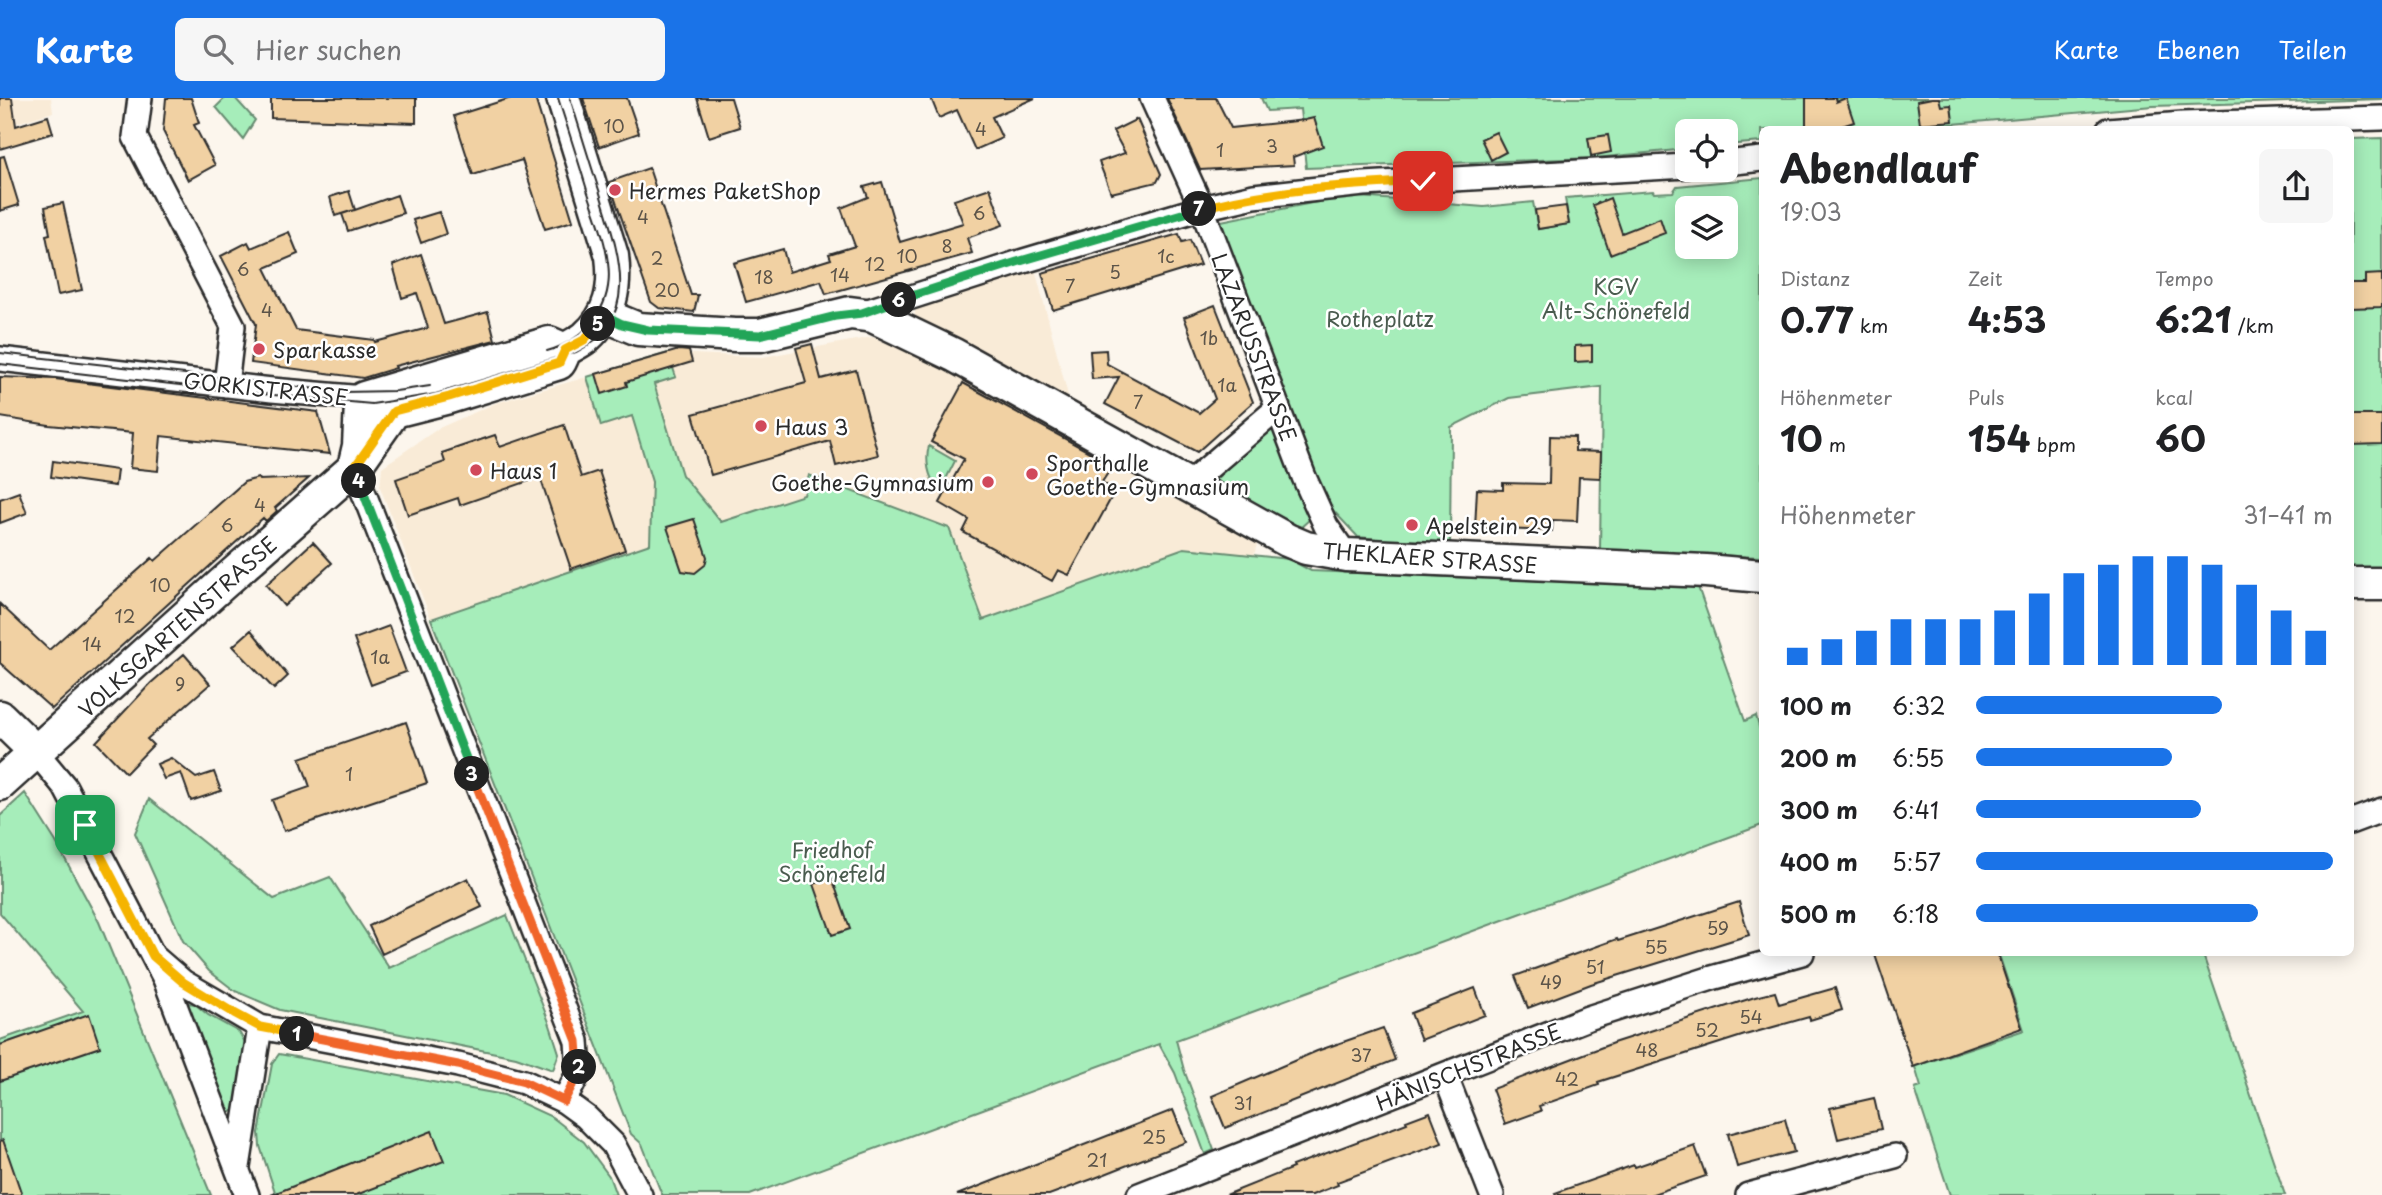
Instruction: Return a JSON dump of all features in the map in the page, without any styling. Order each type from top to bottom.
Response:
[{"type":"main road","points":[[563,98],[612,256],[615,280],[604,315],[596,327],[584,340],[565,350]]},
{"type":"main road","points":[[604,315],[638,329],[760,335],[836,316],[862,313]]},
{"type":"main road","name":"THEKLAER STRASSE","points":[[862,313],[882,319],[922,338],[1306,548],[1346,555],[1759,576]]},
{"type":"main road","name":"GORKISTRASSE","points":[[363,398],[548,343],[565,350]]},
{"type":"main road","name":"VOLKSGARTENSTRASSE","points":[[0,785],[354,468],[394,411],[556,364],[562,361],[565,350]]},
{"type":"main road","points":[[354,468],[359,446],[363,398]]},
{"type":"main road","points":[[2354,584],[2382,584]]},
{"type":"main road","points":[[0,717],[36,752]]},
{"type":"street","points":[[140,98],[135,137],[233,326],[226,385]]},
{"type":"street","name":"LAZARUSSTRASSE","points":[[1152,98],[1202,208],[1326,526],[1346,555]]},
{"type":"street","points":[[2158,126],[2382,118]]},
{"type":"street","points":[[1738,162],[1759,159]]},
{"type":"street","points":[[862,313],[956,281],[1202,208],[1254,196],[1307,189],[1675,167]]},
{"type":"street","name":"GORKISTRASSE","points":[[0,359],[363,398]]},
{"type":"street","points":[[1188,485],[1278,408]]},
{"type":"street","points":[[354,468],[577,1041],[579,1072],[564,1101]]},
{"type":"street","points":[[36,752],[65,787],[166,979],[247,1195]]},
{"type":"street","points":[[2354,820],[2382,810]]},
{"type":"street","points":[[153,956],[183,982],[260,1027],[458,1065],[524,1082],[564,1101],[586,1117],[613,1144],[640,1195]]},
{"type":"street","name":"HÄNISCHSTRASSE","points":[[1139,1195],[1588,1018],[1791,956]]},
{"type":"street","points":[[237,1170],[260,1027]]},
{"type":"street","points":[[1445,1075],[1492,1195]]},
{"type":"street","points":[[1748,1195],[1895,1156]]},
{"type":"shaded area","points":[[0,98],[51,98],[53,112],[0,128]]},
{"type":"shaded area","points":[[1035,269],[1070,403],[914,319],[916,307]]},
{"type":"shaded area","name":"Goethe-Gymnasium","points":[[872,337],[922,357],[1162,489],[1257,544],[1254,555],[1184,548],[983,620],[949,529],[808,476],[804,495],[721,522],[682,475],[654,383],[675,377],[668,353],[763,357]]},
{"type":"shaded area","points":[[587,377],[601,426],[632,416],[652,482],[650,544],[431,619],[380,487],[382,467],[439,428],[496,403]]},
{"type":"green space","points":[[225,98],[235,98],[255,120],[243,139],[216,107]]},
{"type":"green space","points":[[1261,98],[2382,98],[2153,106],[1930,126],[1759,126],[1759,142],[1738,144],[1738,119],[1675,119],[1675,150],[1595,158],[1306,168],[1300,109],[1267,111]]},
{"type":"green space","points":[[2382,138],[2382,567],[2354,567],[2354,139]]},
{"type":"green space","points":[[1759,178],[1759,557],[1600,551],[1602,387],[1509,398],[1451,427],[1450,546],[1358,537],[1328,505],[1216,222],[1347,196],[1484,207],[1533,202],[1538,229],[1569,224],[1565,198],[1673,192],[1677,186]]},
{"type":"green space","name":"Friedhof Schönefeld","points":[[668,353],[676,377],[654,384],[682,475],[721,522],[804,495],[809,475],[949,528],[983,620],[1184,548],[1289,559],[1311,571],[1698,587],[1745,721],[1756,716],[1759,726],[1759,826],[1176,1040],[1184,1070],[1214,1150],[1205,1154],[1175,1073],[1159,1044],[750,1195],[662,1195],[642,1144],[631,1134],[431,619],[650,544],[652,482],[632,416],[601,426],[587,377]]},
{"type":"green space","points":[[1274,424],[1310,519],[1299,529],[1214,481]]},
{"type":"green space","points":[[929,446],[955,461],[942,487],[938,489],[928,468]]},
{"type":"green space","points":[[25,793],[56,842],[99,922],[211,1195],[0,1195],[0,1040],[83,1011],[0,913],[0,816]]},
{"type":"green space","points":[[149,799],[274,899],[330,877],[389,968],[507,915],[559,1053],[553,1070],[516,1057],[280,1010],[235,991],[209,971],[183,941],[135,833]]},
{"type":"green space","points":[[1999,956],[2203,956],[2285,1195],[1950,1195],[1915,1089],[1921,1087],[1913,1067],[2024,1030]]},
{"type":"green space","points":[[195,1004],[208,1015],[239,1032],[246,1044],[236,1109],[228,1114],[186,1005]]},
{"type":"green space","points":[[279,1054],[504,1095],[552,1117],[584,1142],[609,1176],[616,1195],[276,1195],[260,1146],[259,1133],[272,1064]]},
{"type":"building","points":[[0,98],[12,98],[16,126],[48,116],[53,133],[0,149]]},
{"type":"building","points":[[166,98],[191,98],[199,123],[194,125],[215,165],[188,180],[163,131]]},
{"type":"building","points":[[271,98],[416,98],[416,123],[271,118]]},
{"type":"building","points":[[511,98],[535,98],[573,221],[545,229],[522,160],[473,175],[454,116]]},
{"type":"building","points":[[583,98],[627,98],[639,133],[599,147]]},
{"type":"building","points":[[697,98],[731,98],[740,127],[709,137]]},
{"type":"building","points":[[931,98],[1035,98],[992,117],[1002,138],[975,150],[957,110],[939,118]]},
{"type":"building","points":[[1167,98],[1216,98],[1231,128],[1314,118],[1323,146],[1293,157],[1294,165],[1200,170]]},
{"type":"building","points":[[1806,98],[1835,98],[1836,102],[1846,98],[1854,122],[1842,126],[1806,126]]},
{"type":"building","points":[[1939,98],[1941,106],[1951,105],[1953,121],[1920,124],[1917,101]]},
{"type":"building","points":[[1137,119],[1161,174],[1157,182],[1111,193],[1099,162],[1125,153],[1113,131]]},
{"type":"building","points":[[1496,132],[1506,152],[1491,160],[1481,139]]},
{"type":"building","points":[[1608,135],[1611,152],[1591,156],[1588,138]]},
{"type":"building","points":[[4,156],[19,205],[0,211],[0,157]]},
{"type":"building","points":[[649,168],[691,295],[698,295],[694,312],[659,308],[651,302],[609,182]]},
{"type":"building","points":[[882,182],[900,242],[963,223],[954,200],[990,188],[1003,225],[967,238],[972,253],[826,294],[821,281],[746,302],[734,263],[783,249],[789,272],[831,259],[829,254],[855,246],[841,208],[868,197],[864,187]]},
{"type":"building","points":[[349,191],[355,210],[397,195],[403,213],[348,231],[342,214],[354,210],[335,216],[330,197]]},
{"type":"building","points":[[1610,198],[1622,233],[1660,218],[1665,233],[1610,254],[1593,205]]},
{"type":"building","points":[[63,203],[82,290],[58,295],[46,235],[50,234],[45,207]]},
{"type":"building","points":[[1566,206],[1569,224],[1538,229],[1535,210]]},
{"type":"building","points":[[439,212],[446,234],[421,243],[413,220]]},
{"type":"building","points":[[289,232],[298,254],[265,268],[296,330],[375,342],[428,328],[417,293],[402,298],[393,265],[421,254],[444,324],[488,312],[495,340],[395,366],[396,368],[363,378],[251,363],[256,324],[221,256],[248,242],[251,248]]},
{"type":"building","points":[[1179,234],[1182,242],[1190,240],[1200,265],[1053,310],[1042,273]]},
{"type":"building","points":[[2382,274],[2382,307],[2354,308],[2354,283],[2365,283],[2365,275]]},
{"type":"building","points":[[1215,305],[1253,402],[1197,452],[1105,404],[1119,377],[1092,379],[1090,351],[1106,350],[1107,364],[1199,413],[1215,399],[1184,317]]},
{"type":"building","name":"Haus 3","points":[[812,344],[821,379],[856,370],[878,455],[836,466],[830,441],[711,475],[693,414],[806,383],[796,348]]},
{"type":"building","points":[[1592,345],[1592,361],[1575,362],[1575,346]]},
{"type":"building","points":[[679,350],[689,351],[692,362],[626,382],[627,386],[602,394],[596,374]]},
{"type":"building","points":[[0,377],[55,379],[318,412],[330,454],[161,436],[158,471],[130,468],[133,433],[0,417]]},
{"type":"building","name":"Sporthalle Goethe-Gymnasium","points":[[963,383],[1113,465],[1102,482],[1115,491],[1069,575],[1058,570],[1052,581],[963,532],[969,520],[940,503],[964,459],[931,442]]},
{"type":"building","points":[[2354,415],[2382,415],[2382,444],[2354,445]]},
{"type":"building","points":[[564,425],[581,477],[599,471],[625,550],[571,569],[540,477],[460,505],[458,498],[408,515],[396,479],[445,462],[442,453],[495,435],[500,447]]},
{"type":"building","points":[[1550,436],[1575,437],[1575,451],[1601,452],[1600,478],[1579,477],[1577,521],[1553,520],[1552,531],[1475,528],[1477,489],[1503,490],[1503,483],[1549,484]]},
{"type":"building","points":[[53,461],[117,470],[115,486],[51,477]]},
{"type":"building","points":[[258,478],[309,478],[275,508],[277,511],[266,521],[263,518],[52,709],[0,663],[0,604],[49,650],[152,558],[155,561],[244,482]]},
{"type":"building","points":[[19,492],[27,513],[0,523],[0,499]]},
{"type":"building","points":[[694,519],[707,557],[705,565],[695,573],[682,571],[667,527]]},
{"type":"building","points":[[313,542],[332,563],[284,606],[266,585]]},
{"type":"building","points":[[389,626],[406,672],[371,685],[354,639]]},
{"type":"building","points":[[251,630],[288,676],[274,689],[233,646]]},
{"type":"building","points":[[184,654],[210,684],[147,739],[153,745],[126,773],[96,742],[151,683]]},
{"type":"building","points":[[406,722],[427,783],[284,831],[272,800],[310,787],[300,758]]},
{"type":"building","points":[[171,758],[196,778],[214,772],[221,791],[191,801],[181,773],[164,779],[157,764]]},
{"type":"building","points":[[468,878],[482,907],[382,954],[369,926]]},
{"type":"building","points":[[832,878],[850,929],[832,935],[814,884]]},
{"type":"building","points":[[1739,902],[1749,935],[1591,984],[1528,1008],[1515,976],[1617,939],[1618,941]]},
{"type":"building","points":[[1875,956],[1998,956],[2022,1028],[1913,1067]]},
{"type":"building","points":[[1475,988],[1485,1015],[1421,1040],[1411,1013]]},
{"type":"building","points":[[1835,988],[1842,1010],[1745,1035],[1598,1082],[1599,1085],[1539,1106],[1541,1111],[1505,1124],[1492,1089],[1613,1043],[1755,997],[1775,992],[1779,1004]]},
{"type":"building","points":[[89,1014],[100,1047],[0,1081],[0,1045]]},
{"type":"building","points":[[1383,1028],[1395,1060],[1225,1128],[1212,1096],[1317,1051]]},
{"type":"building","points":[[1874,1098],[1881,1129],[1838,1139],[1830,1108]]},
{"type":"building","points":[[1173,1110],[1186,1142],[1095,1178],[1049,1195],[957,1195]]},
{"type":"building","points":[[1430,1112],[1442,1143],[1337,1182],[1338,1185],[1312,1195],[1226,1195],[1293,1168],[1292,1166]]},
{"type":"building","points":[[1785,1119],[1794,1152],[1737,1167],[1728,1134]]},
{"type":"building","points":[[432,1131],[444,1161],[356,1195],[271,1195]]},
{"type":"building","points":[[3,1140],[22,1195],[0,1195],[0,1141]]},
{"type":"building","points":[[1695,1146],[1706,1176],[1650,1195],[1555,1193],[1634,1165],[1635,1167]]},
{"type":"tram line","points":[[547,351],[574,339],[595,319],[607,293],[609,278],[602,235],[558,98]]},
{"type":"tram line","points":[[0,364],[231,391],[372,404],[436,394],[576,352],[598,337],[612,320],[619,300],[620,279],[612,234],[570,98]]},
{"type":"tram line","points":[[0,353],[343,392],[396,391],[430,386]]},
{"type":"place","name":"Hermes PaketShop","points":[[615,190]]},
{"type":"place","name":"Sparkasse","points":[[259,349]]},
{"type":"place","name":"Haus 3","points":[[761,426]]},
{"type":"place","name":"Haus 1","points":[[476,470]]},
{"type":"place","name":"Sporthalle Goethe-Gymnasium","points":[[1032,474]]},
{"type":"place","name":"Goethe-Gymnasium","points":[[988,482]]},
{"type":"place","name":"Apelstein 29","points":[[1412,525]]},
{"type":"route","points":[[85,825],[153,956],[183,982],[234,1013],[260,1027],[458,1065],[524,1082],[564,1101],[579,1072],[577,1041],[354,468],[394,411],[559,363],[565,350],[584,340],[604,315],[638,329],[760,335],[836,316],[862,313],[1017,262],[1202,208],[1254,196],[1307,189],[1423,181]]},
{"type":"park label","name":"KGV Alt-Schönefeld","points":[[1616,298]]},
{"type":"park label","name":"Rotheplatz","points":[[1380,318]]}]
